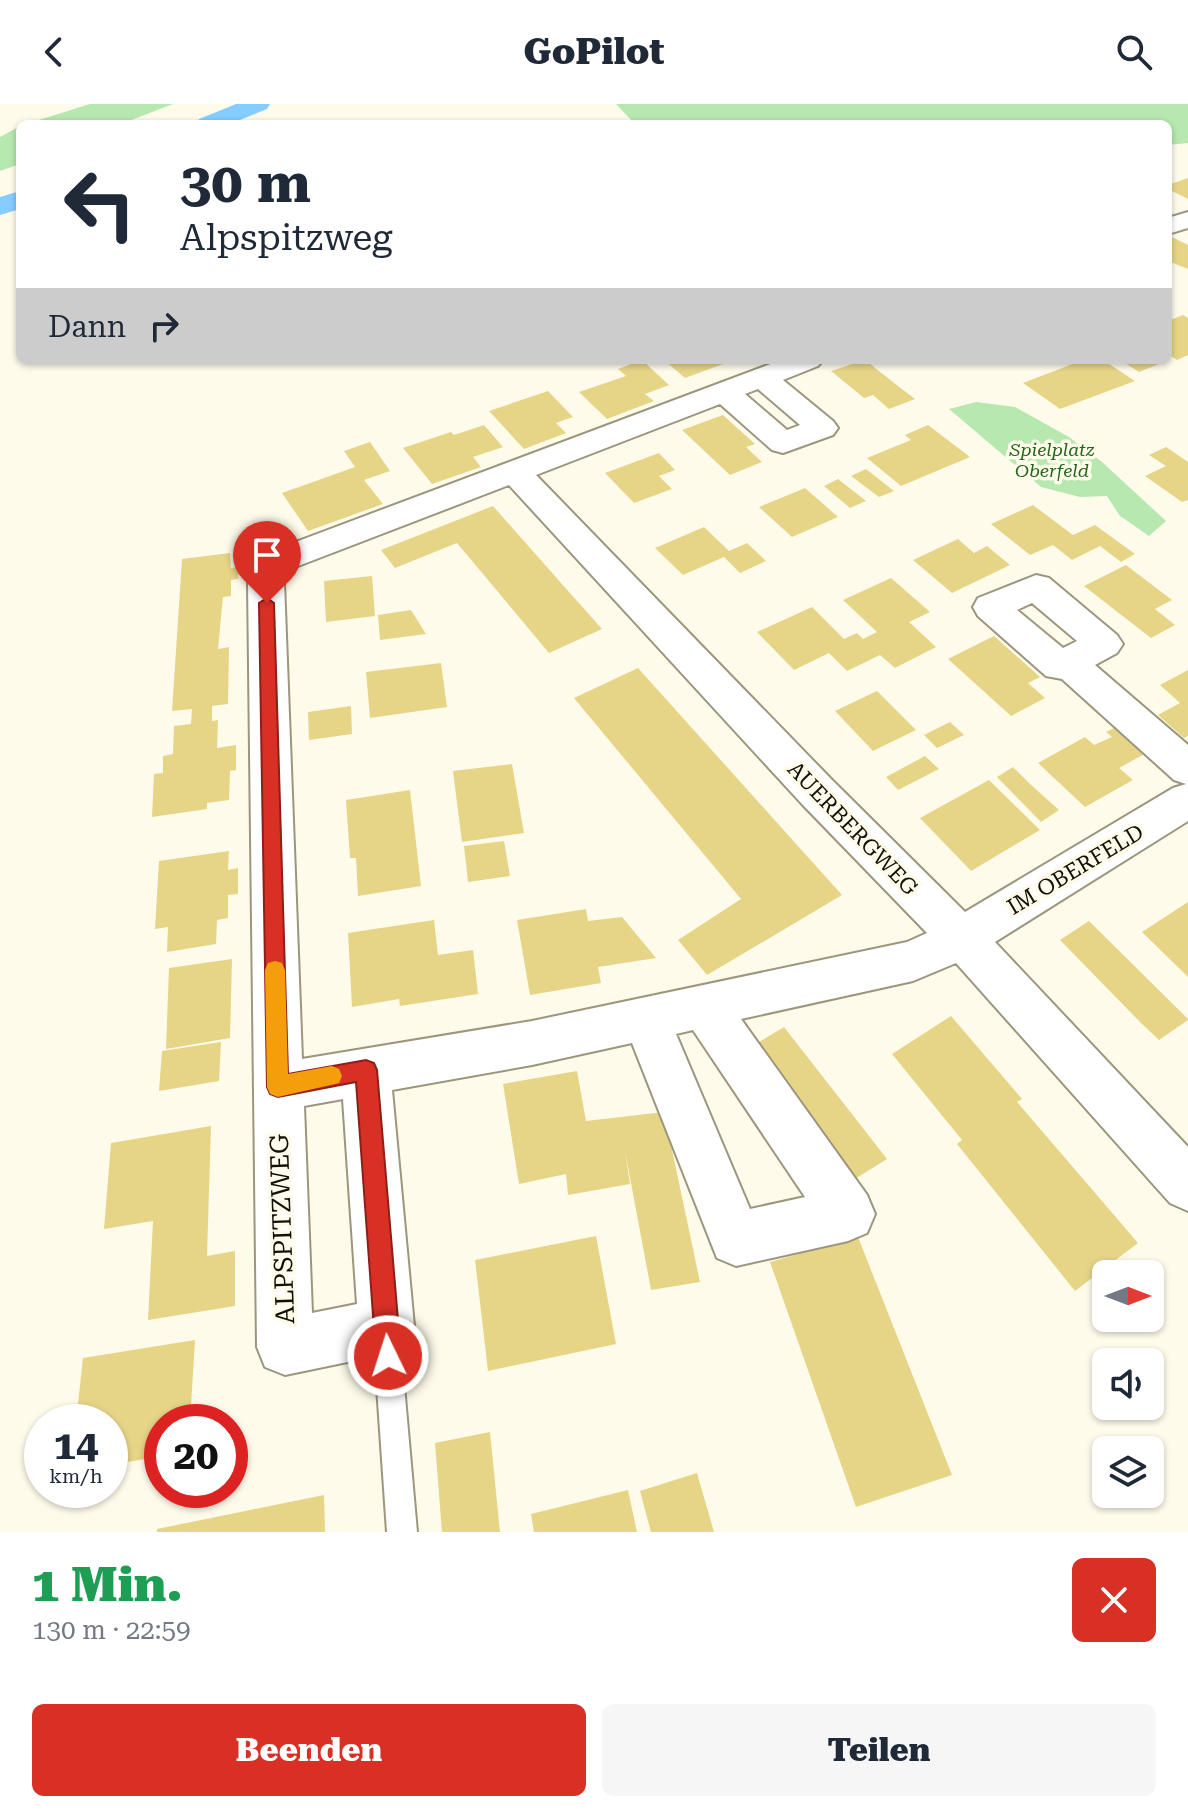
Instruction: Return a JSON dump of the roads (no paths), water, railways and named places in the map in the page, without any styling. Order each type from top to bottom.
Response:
[{"type":"street","points":[[516,473],[797,364]]},
{"type":"street","points":[[723,391],[783,443],[822,428],[762,377]]},
{"type":"street","name":"ALPSPITZWEG","points":[[386,1326],[285,1347],[266,582],[281,560],[516,473]]},
{"type":"street","name":"AUERBERGWEG","points":[[516,473],[817,792],[962,938],[1188,1185]]},
{"type":"street","points":[[1067,662],[1188,769]]},
{"type":"street","name":"IM OBERFELD","points":[[962,938],[1188,800]]},
{"type":"street","points":[[278,1087],[532,1043],[913,961],[962,938]]},
{"type":"street","points":[[646,1019],[736,1239],[848,1214],[704,1006]]},
{"type":"street","points":[[366,1070],[386,1326]]},
{"type":"lane","points":[[386,1326],[402,1532]]},
{"type":"waterway","points":[[218,120],[258,104]]},
{"type":"waterway","points":[[0,207],[16,201]]},
{"type":"park label","name":"Spielplatz Oberfeld","points":[[1052,460]]}]
